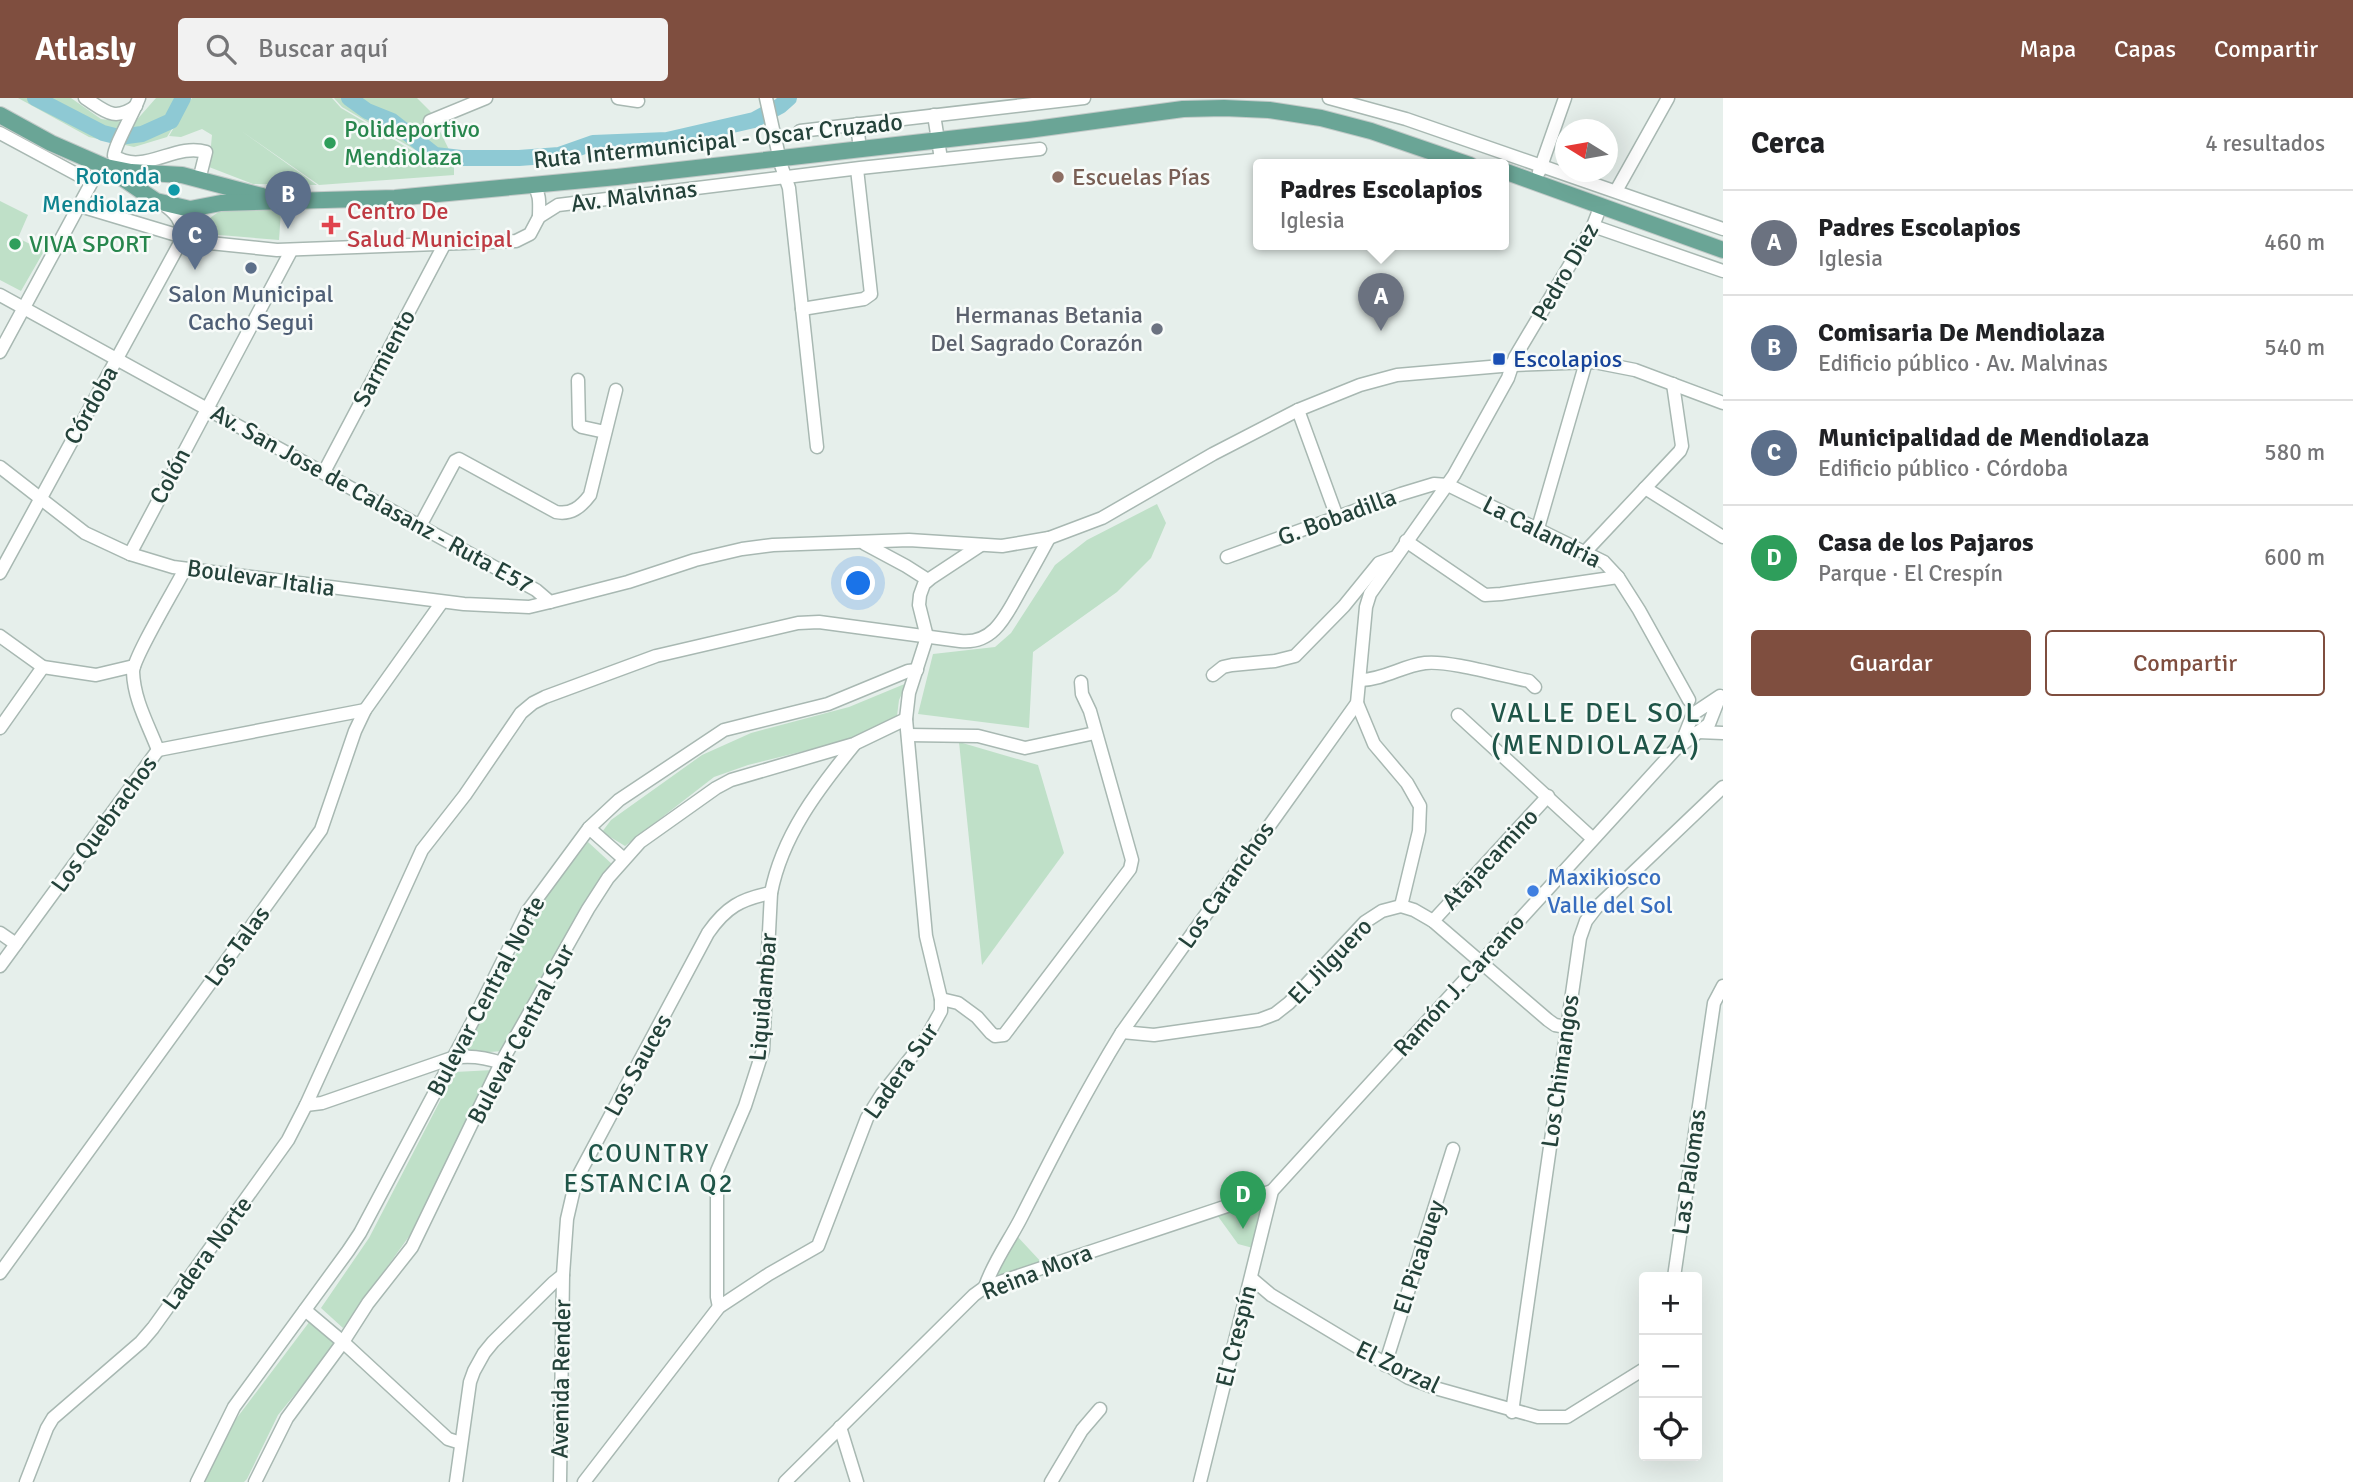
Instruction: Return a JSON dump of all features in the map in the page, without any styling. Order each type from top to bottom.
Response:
[{"type":"main road","name":"Ruta Intermunicipal - Oscar Cruzado","points":[[0,115],[51,143],[103,166],[159,202],[181,208],[198,208],[221,203],[395,198],[617,177],[936,129],[1185,104],[1249,104],[1295,108],[1342,117],[1468,159]]},
{"type":"main road","name":"Ruta Intermunicipal - Oscar Cruzado","points":[[382,197],[780,154],[858,132],[1028,130],[1183,109],[1243,108],[1293,113],[1352,125],[1452,159]]},
{"type":"main road","name":"Ruta Intermunicipal - Oscar Cruzado","points":[[103,166],[201,181],[286,201]]},
{"type":"main road","points":[[1509,172],[1539,174],[1598,214]]},
{"type":"main road","points":[[159,173],[150,186],[152,196],[159,202]]},
{"type":"main road","points":[[1509,179],[1598,214],[1723,252]]},
{"type":"main road","points":[[198,208],[206,196],[201,181]]},
{"type":"street","points":[[85,98],[108,113],[118,115],[127,113],[138,102]]},
{"type":"street","points":[[430,121],[486,98]]},
{"type":"street","points":[[618,98],[638,101]]},
{"type":"street","points":[[766,98],[781,165],[787,178],[817,447]]},
{"type":"street","points":[[941,159],[936,129],[1084,98]]},
{"type":"street","points":[[1329,98],[1395,115],[1502,159]]},
{"type":"street","points":[[1539,174],[1565,98]]},
{"type":"street","points":[[1616,191],[1668,98]]},
{"type":"street","points":[[138,102],[113,153],[114,156],[130,162],[149,161],[187,150],[206,152],[201,181]]},
{"type":"street","points":[[800,131],[858,132]]},
{"type":"street","points":[[0,133],[91,182]]},
{"type":"street","name":"Av. Malvinas","points":[[80,206],[200,242],[291,251],[444,245],[524,239],[530,234],[539,217],[558,205],[1040,149]]},
{"type":"street","points":[[1509,162],[1539,174],[1616,191],[1723,229]]},
{"type":"street","points":[[0,352],[91,182],[103,166]]},
{"type":"street","points":[[802,309],[864,299],[872,294],[857,169]]},
{"type":"street","points":[[617,177],[700,172],[723,184]]},
{"type":"street","points":[[533,185],[539,197],[539,217]]},
{"type":"street","points":[[159,202],[178,216],[182,237]]},
{"type":"street","name":"Córdoba","points":[[0,573],[198,208]]},
{"type":"street","points":[[1598,214],[1723,271]]},
{"type":"street","name":"Pedro Diez","points":[[1448,485],[1508,378],[1515,357],[1598,214]]},
{"type":"street","name":"Sarmiento","points":[[324,472],[444,245]]},
{"type":"street","name":"Colón","points":[[130,554],[291,251]]},
{"type":"street","name":"Av. San Jose de Calasanz - Ruta E57","points":[[0,295],[536,590],[550,602],[628,582],[722,553],[773,545],[920,540],[1002,546],[1049,538],[1102,518],[1213,454],[1298,410],[1360,385],[1396,375],[1586,362],[1627,367],[1723,403]]},
{"type":"street","points":[[1538,528],[1586,362]]},
{"type":"street","points":[[578,380],[579,425],[582,428],[605,432]]},
{"type":"street","points":[[1586,552],[1677,456],[1682,446],[1673,384]]},
{"type":"street","points":[[420,526],[455,461],[459,459],[556,512],[564,513],[583,504],[590,495],[616,390]]},
{"type":"street","points":[[1298,410],[1337,517]]},
{"type":"street","name":"Boulevar Italia","points":[[0,467],[85,533],[130,554],[185,569],[442,602],[528,607],[550,602]]},
{"type":"street","name":"G. Bobadilla","points":[[1227,557],[1434,484],[1448,485]]},
{"type":"street","name":"La Calandria","points":[[1448,485],[1604,562],[1618,577],[1639,610],[1689,700],[1694,728]]},
{"type":"street","name":"Los Caranchos","points":[[985,1287],[1090,1083],[1122,1032],[1357,703],[1367,601],[1393,558],[1448,485]]},
{"type":"street","points":[[1645,488],[1723,537]]},
{"type":"street","name":"Ladera Norte","points":[[26,1482],[53,1418],[141,1342],[153,1328],[288,1140],[426,844],[465,795],[510,725],[533,703],[634,662],[798,622],[977,641],[993,632],[1007,616],[1049,538]]},
{"type":"street","points":[[1406,541],[1485,594],[1618,577]]},
{"type":"street","points":[[861,542],[928,580],[981,545]]},
{"type":"street","points":[[1213,675],[1223,667],[1295,656],[1344,606],[1379,563],[1393,558]]},
{"type":"street","points":[[158,750],[140,706],[134,666],[185,569]]},
{"type":"street","name":"Ladera Sur","points":[[584,1482],[719,1307],[818,1246],[862,1128],[882,1094],[934,1027],[941,1011],[941,999],[926,936],[906,719],[909,693],[927,637],[919,605],[924,584],[928,580]]},
{"type":"street","name":"Los Talas","points":[[0,1273],[321,830],[355,731],[365,710],[442,602]]},
{"type":"street","points":[[0,636],[43,667],[96,675],[134,666]]},
{"type":"street","points":[[1361,680],[1384,677],[1413,666],[1431,663],[1529,681],[1535,687]]},
{"type":"street","points":[[0,729],[43,667]]},
{"type":"street","name":"Bulevar Central Norte","points":[[197,1482],[234,1407],[360,1233],[527,912],[589,828],[619,800],[724,730],[815,708],[908,671],[917,670]]},
{"type":"street","points":[[941,999],[958,1003],[977,1017],[995,1036],[1004,1035],[1130,869],[1132,860],[1090,711],[1082,694],[1081,682]]},
{"type":"street","name":"Ramón J. Carcano","points":[[1694,728],[1693,714],[1708,709],[1721,694]]},
{"type":"street","name":"La Calandria","points":[[1689,700],[1708,709]]},
{"type":"street","name":"El Jilguero","points":[[1122,1032],[1154,1035],[1259,1020],[1275,1014],[1289,1003],[1365,922],[1382,911],[1401,906],[1419,831],[1420,806],[1412,791],[1374,744],[1357,703]]},
{"type":"street","points":[[1708,709],[1722,732]]},
{"type":"street","name":"Ramón J. Carcano","points":[[1272,1191],[1694,728],[1709,724],[1708,709]]},
{"type":"street","name":"Los Quebrachos","points":[[0,966],[158,750],[365,710]]},
{"type":"street","points":[[1458,715],[1592,838]]},
{"type":"street","name":"Bulevar Central Sur","points":[[255,1482],[281,1428],[344,1342],[368,1303],[412,1247],[500,1063],[588,909],[624,859],[640,842],[731,780],[854,744],[906,719]]},
{"type":"street","points":[[1694,728],[1722,732]]},
{"type":"street","points":[[908,735],[978,736],[1025,748],[1096,733]]},
{"type":"street","name":"Liquidambar","points":[[719,1307],[717,1171],[745,1106],[763,1050],[771,893],[775,875],[803,813],[854,744]]},
{"type":"street","name":"Los Chimangos","points":[[1512,1412],[1580,938],[1586,921],[1596,908],[1723,787]]},
{"type":"street","name":"Atajacamino","points":[[1433,921],[1548,796]]},
{"type":"street","points":[[589,828],[624,859]]},
{"type":"street","name":"Los Sauces","points":[[563,1275],[567,1219],[576,1181],[701,945],[727,910],[743,900],[771,893]]},
{"type":"street","points":[[1401,906],[1433,921],[1548,1020],[1555,1025],[1566,1027]]},
{"type":"street","points":[[0,933],[16,944]]},
{"type":"street","name":"Las Palomas","points":[[1675,1272],[1714,1003],[1723,986]]},
{"type":"street","points":[[306,1105],[322,1103],[452,1058],[488,1058],[500,1063]]},
{"type":"street","name":"El Picabuey","points":[[1385,1365],[1453,1149]]},
{"type":"street","name":"El Crespín","points":[[1200,1482],[1272,1191]]},
{"type":"street","name":"Reina Mora","points":[[785,1482],[985,1287],[1272,1191]]},
{"type":"street","points":[[456,1482],[470,1382],[479,1361],[493,1342],[563,1275]]},
{"type":"street","name":"Avenida Render","points":[[560,1482],[563,1275]]},
{"type":"street","name":"El Zorzal","points":[[1251,1278],[1271,1294],[1385,1365],[1435,1388],[1512,1412],[1538,1418],[1560,1419],[1639,1372]]},
{"type":"street","points":[[305,1310],[344,1342],[448,1439],[460,1443]]},
{"type":"street","points":[[1051,1482],[1082,1430],[1100,1409]]},
{"type":"street","points":[[840,1427],[857,1482]]},
{"type":"green space","name":"Polideportivo Mendiolaza","points":[[18,98],[71,98],[101,119],[134,123],[156,98],[191,98],[190,101],[192,98],[332,98],[341,108],[428,160],[454,166],[454,175],[319,185],[240,130],[317,185],[253,184],[209,167],[212,135],[202,129],[181,137],[169,136],[188,103],[167,137],[134,147],[89,137]]},
{"type":"green space","points":[[334,98],[417,98],[430,111],[456,164],[429,158],[342,107]]},
{"type":"green space","name":"VIVA SPORT","points":[[0,201],[28,215],[18,238],[44,251],[21,291],[0,280]]},
{"type":"green space","points":[[246,207],[281,211],[279,240],[195,233],[196,228],[224,208]]},
{"type":"green space","points":[[1157,504],[1166,523],[1151,558],[1117,592],[1033,652],[1029,728],[918,714],[933,654],[995,647],[1011,633],[1055,565],[1087,540]]},
{"type":"green space","points":[[907,683],[899,700],[897,716],[856,738],[748,765],[714,777],[625,846],[602,832],[611,820],[702,755],[751,733],[849,707]]},
{"type":"green space","points":[[959,742],[1038,765],[1064,853],[982,965]]},
{"type":"green space","points":[[588,842],[613,865],[503,1051],[463,1054],[548,894]]},
{"type":"green space","points":[[493,1070],[418,1224],[343,1328],[321,1308],[369,1238],[455,1072]]},
{"type":"green space","points":[[1266,1199],[1253,1248],[1238,1244],[1217,1215]]},
{"type":"green space","points":[[1016,1235],[1043,1264],[999,1276],[996,1271]]},
{"type":"green space","points":[[310,1321],[336,1344],[278,1415],[247,1479],[244,1482],[201,1482],[236,1419]]},
{"type":"waterway","points":[[35,98],[103,133],[119,137],[142,134],[171,121],[183,98]]},
{"type":"waterway","points":[[349,98],[367,111],[392,121],[435,155],[461,158],[559,155],[593,143],[667,140],[754,120],[789,98]]},
{"type":"place","name":"Polideportivo Mendiolaza","points":[[330,143]]},
{"type":"place","name":"Escuelas Pías","points":[[1058,177]]},
{"type":"place","name":"Rotonda Mendiolaza","points":[[174,190]]},
{"type":"place","name":"Centro De Salud Municipal","points":[[331,225]]},
{"type":"place","name":"Comisaria De Mendiolaza","points":[[288,229]]},
{"type":"place","name":"VIVA SPORT","points":[[15,244]]},
{"type":"place","name":"Salon Municipal Cacho Segui","points":[[251,268]]},
{"type":"place","name":"Municipalidad de Mendiolaza","points":[[195,270]]},
{"type":"place","name":"Hermanas Betania Del Sagrado Corazón","points":[[1157,329]]},
{"type":"place","name":"Padres Escolapios","points":[[1381,331]]},
{"type":"place","name":"Escolapios","points":[[1499,359]]},
{"type":"place","name":"Maxikiosco Valle del Sol","points":[[1533,891]]},
{"type":"place","name":"Casa de los Pajaros","points":[[1243,1229]]},
{"type":"district","name":"VALLE DEL SOL (MENDIOLAZA)","points":[[1596,728]]},
{"type":"district","name":"COUNTRY ESTANCIA Q2","points":[[649,1168]]}]
